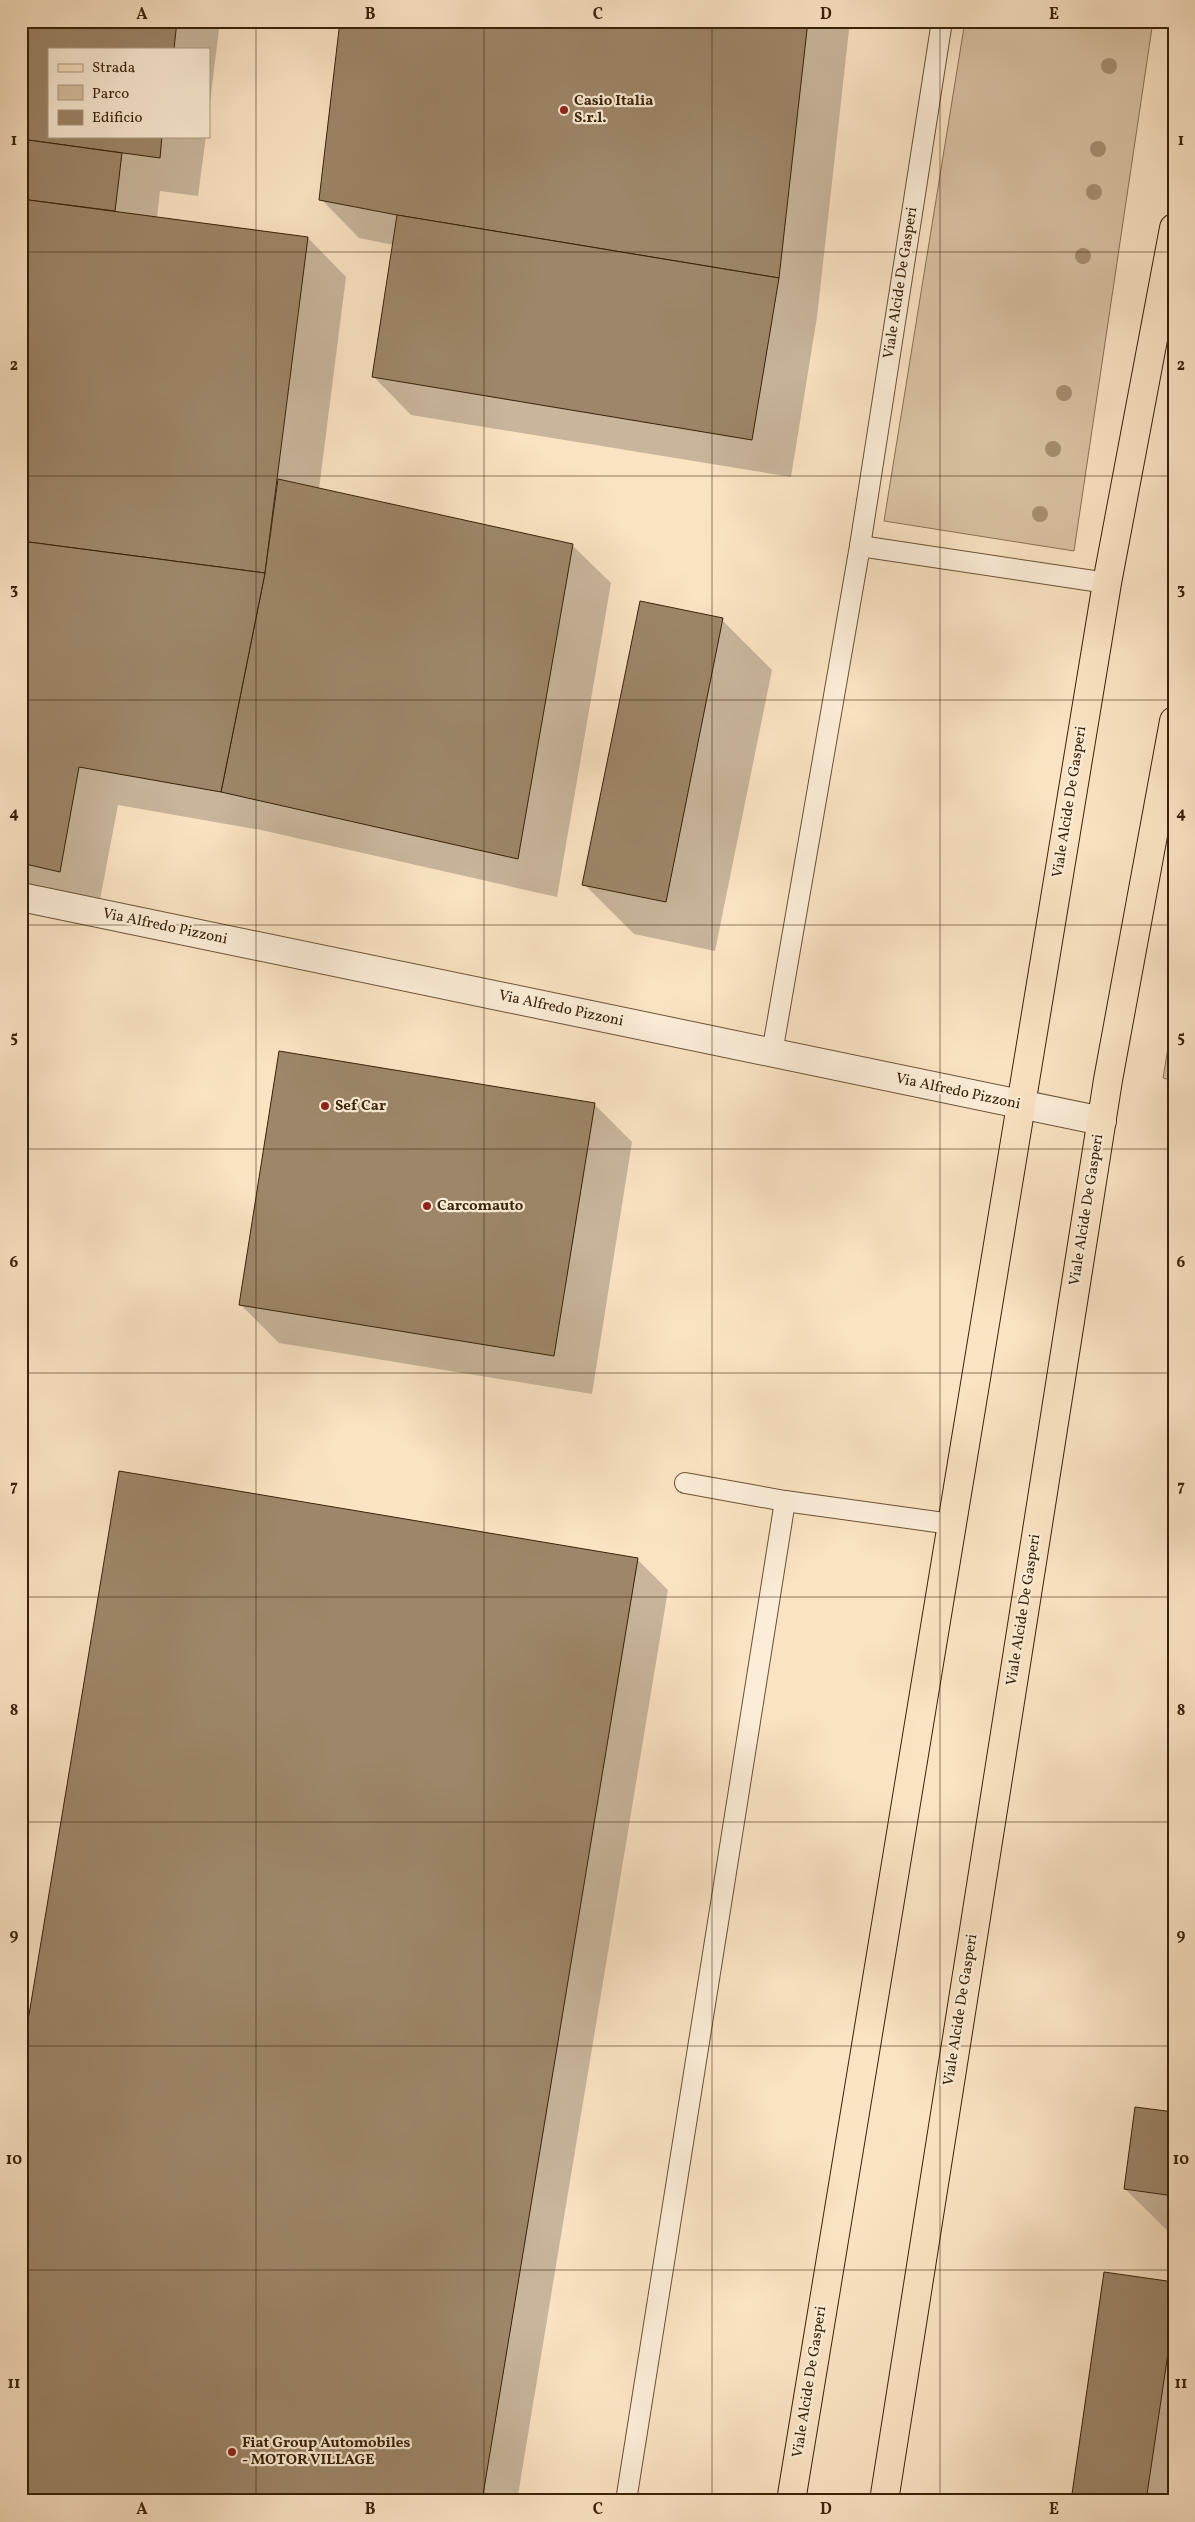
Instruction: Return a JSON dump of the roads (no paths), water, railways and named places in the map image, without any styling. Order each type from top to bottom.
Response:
[{"type":"main road","name":"Viale Alcide De Gasperi","points":[[791,2501],[1019,1105],[1107,583],[1174,228]]},
{"type":"main road","name":"Viale Alcide De Gasperi","points":[[884,2501],[1102,1121],[1174,721]]},
{"type":"street","name":"Via Alfredo Pizzoni","points":[[21,897],[1102,1121]]},
{"type":"lane","name":"Viale Alcide De Gasperi","points":[[772,1053],[860,546],[942,21]]},
{"type":"lane","points":[[860,546],[1107,583]]},
{"type":"lane","points":[[685,1483],[785,1501],[951,1524]]},
{"type":"lane","points":[[626,2501],[785,1501]]},
{"type":"place","name":"Casio Italia S.r.l.","points":[[564,110]]},
{"type":"place","name":"Sef Car","points":[[325,1106]]},
{"type":"place","name":"Carcomauto","points":[[427,1206]]},
{"type":"place","name":"Fiat Group Automobiles - MOTOR VILLAGE","points":[[232,2452]]}]
